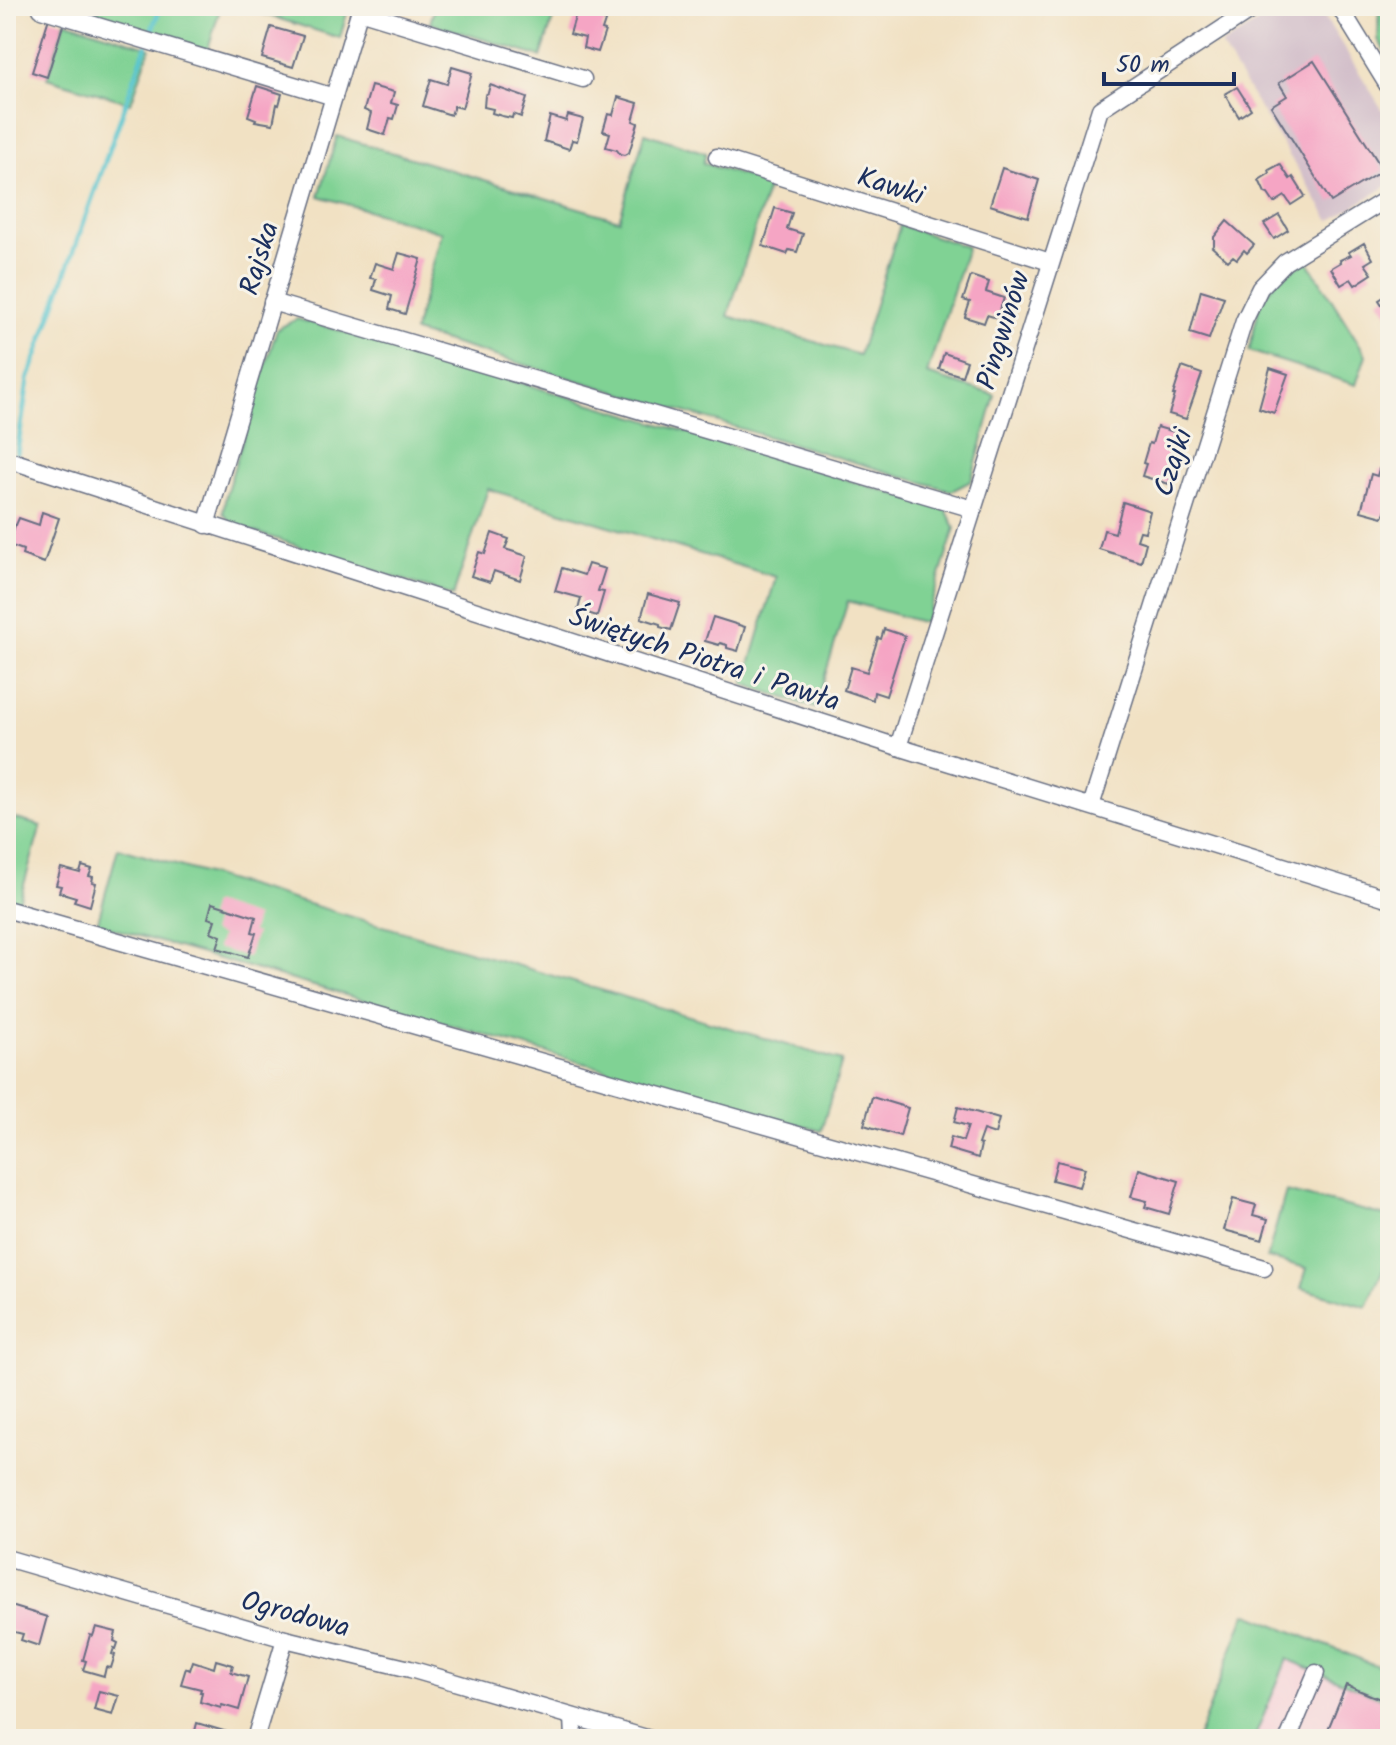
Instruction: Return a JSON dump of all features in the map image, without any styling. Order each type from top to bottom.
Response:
[{"type":"street","name":"Pingwinów","points":[[898,747],[1100,109],[1257,6]]},
{"type":"street","points":[[1339,6],[1390,89]]},
{"type":"street","points":[[41,9],[334,97]]},
{"type":"street","points":[[360,9],[583,79]]},
{"type":"street","name":"Rajska","points":[[206,525],[360,9]]},
{"type":"street","name":"Kawki","points":[[717,157],[1050,262]]},
{"type":"street","name":"Czajki","points":[[1091,806],[1244,321],[1260,288],[1285,262],[1390,197]]},
{"type":"street","points":[[272,302],[973,509]]},
{"type":"street","name":"Świętych Piotra i Pawła","points":[[6,459],[898,747],[1390,899]]},
{"type":"street","points":[[6,909],[1264,1268]]},
{"type":"street","name":"Ogrodowa","points":[[6,1558],[285,1639],[410,1669],[650,1739]]},
{"type":"street","points":[[255,1739],[285,1639]]},
{"type":"street","points":[[1288,1739],[1316,1673]]},
{"type":"street","points":[[573,1717],[574,1739]]},
{"type":"shaded area","points":[[1284,6],[1318,6],[1390,122],[1390,184],[1330,221],[1221,46]]},
{"type":"shaded area","points":[[1283,1632],[1390,1675],[1390,1739],[1243,1739]]},
{"type":"green space","points":[[49,6],[221,6],[207,52]]},
{"type":"green space","points":[[238,6],[349,6],[340,38]]},
{"type":"green space","points":[[435,6],[557,6],[541,57],[430,23]]},
{"type":"green space","points":[[1379,6],[1390,6],[1390,61],[1378,39]]},
{"type":"green space","points":[[65,21],[150,48],[131,103],[47,78]]},
{"type":"green space","points":[[645,133],[706,153],[703,163],[769,184],[728,316],[859,355],[900,225],[967,247],[927,374],[995,395],[971,481],[952,491],[414,332],[442,232],[319,196],[337,136],[619,220]]},
{"type":"green space","points":[[1307,260],[1366,355],[1356,385],[1249,351],[1260,302],[1277,280]]},
{"type":"green space","points":[[297,319],[946,509],[955,528],[925,623],[848,601],[815,708],[744,684],[776,577],[488,489],[453,596],[233,525],[223,513],[226,494],[277,329]]},
{"type":"green space","points":[[6,816],[41,826],[19,902],[6,898]]},
{"type":"green space","points":[[118,848],[842,1061],[821,1131],[97,924]]},
{"type":"green space","points":[[1286,1191],[1390,1217],[1390,1253],[1367,1307],[1301,1288],[1307,1268],[1267,1258]]},
{"type":"green space","points":[[1246,1613],[1390,1671],[1390,1702],[1287,1659],[1254,1739],[1197,1739]]},
{"type":"building","points":[[577,10],[606,18],[598,52],[583,48],[585,38],[570,34]]},
{"type":"building","points":[[49,18],[64,22],[47,77],[32,72]]},
{"type":"building","points":[[271,27],[303,36],[293,67],[262,58]]},
{"type":"building","points":[[1314,61],[1383,170],[1331,202],[1271,106],[1287,96],[1279,83]]},
{"type":"building","points":[[452,67],[472,73],[462,108],[454,106],[451,115],[423,106],[431,79],[447,84]]},
{"type":"building","points":[[490,85],[527,98],[521,117],[513,114],[512,118],[502,116],[484,107]]},
{"type":"building","points":[[257,86],[282,94],[273,124],[255,121],[248,116]]},
{"type":"building","points":[[371,86],[394,92],[391,103],[398,105],[385,135],[367,129],[371,113],[364,110]]},
{"type":"building","points":[[1237,87],[1251,109],[1239,117],[1225,94]]},
{"type":"building","points":[[618,97],[638,103],[633,121],[638,123],[629,153],[624,155],[606,147],[610,133],[603,131],[608,114],[613,115]]},
{"type":"building","points":[[568,115],[583,119],[577,141],[572,140],[569,149],[544,141],[550,116],[566,121]]},
{"type":"building","points":[[1280,164],[1305,196],[1291,205],[1285,196],[1274,203],[1259,180]]},
{"type":"building","points":[[1002,168],[1039,180],[1028,217],[990,205]]},
{"type":"building","points":[[775,208],[792,213],[787,229],[803,234],[797,252],[789,250],[787,254],[763,246]]},
{"type":"building","points":[[1279,215],[1288,230],[1274,239],[1264,224]]},
{"type":"building","points":[[1227,221],[1254,245],[1247,253],[1244,250],[1237,259],[1233,256],[1228,261],[1212,247],[1214,237]]},
{"type":"building","points":[[1364,243],[1373,259],[1365,264],[1372,274],[1355,285],[1351,279],[1341,285],[1331,268]]},
{"type":"building","points":[[399,253],[421,259],[405,314],[389,309],[392,296],[373,290],[376,279],[370,278],[375,263],[394,269]]},
{"type":"building","points":[[971,276],[989,282],[986,292],[1004,298],[997,318],[987,315],[984,323],[965,317],[970,302],[963,300]]},
{"type":"building","points":[[1201,290],[1224,297],[1209,339],[1190,333]]},
{"type":"building","points":[[1390,293],[1390,317],[1379,300]]},
{"type":"building","points":[[944,353],[967,361],[962,376],[939,369]]},
{"type":"building","points":[[1182,367],[1202,374],[1186,419],[1169,414]]},
{"type":"building","points":[[1270,368],[1288,374],[1274,413],[1259,408]]},
{"type":"building","points":[[1157,427],[1178,433],[1169,484],[1142,476],[1149,443],[1152,444]]},
{"type":"building","points":[[1379,469],[1390,472],[1390,498],[1383,517],[1361,511],[1371,474],[1377,476]]},
{"type":"building","points":[[1123,502],[1150,511],[1145,532],[1140,531],[1137,540],[1146,543],[1141,562],[1099,549],[1104,530],[1115,533]]},
{"type":"building","points":[[42,512],[59,518],[44,563],[22,555],[23,550],[9,545],[19,518],[39,525]]},
{"type":"building","points":[[492,533],[509,539],[505,549],[527,556],[520,580],[494,571],[490,582],[471,576],[479,552],[485,554]]},
{"type":"building","points":[[588,564],[605,569],[598,591],[604,592],[597,616],[578,610],[581,598],[555,591],[562,568],[584,575]]},
{"type":"building","points":[[648,594],[680,603],[671,630],[641,618]]},
{"type":"building","points":[[713,617],[745,627],[738,651],[727,648],[727,645],[705,641]]},
{"type":"building","points":[[884,629],[905,636],[886,696],[874,692],[873,700],[844,690],[851,667],[867,672]]},
{"type":"building","points":[[82,866],[92,869],[89,876],[96,883],[90,906],[74,901],[76,897],[59,892],[61,886],[56,885],[61,868],[80,873]]},
{"type":"building","points":[[212,903],[256,917],[252,932],[256,933],[248,957],[217,948],[221,936],[211,932],[215,920],[208,918]]},
{"type":"building","points":[[872,1097],[908,1108],[900,1136],[864,1125]]},
{"type":"building","points":[[958,1107],[999,1119],[995,1134],[983,1130],[978,1144],[981,1145],[978,1158],[948,1149],[951,1137],[963,1141],[968,1126],[954,1122]]},
{"type":"building","points":[[1057,1161],[1085,1168],[1079,1187],[1052,1180]]},
{"type":"building","points":[[1139,1169],[1179,1181],[1169,1214],[1145,1207],[1147,1201],[1131,1197]]},
{"type":"building","points":[[1233,1199],[1256,1205],[1253,1215],[1268,1219],[1262,1240],[1224,1230]]},
{"type":"building","points":[[11,1606],[47,1617],[39,1646],[21,1640],[23,1634],[6,1630],[6,1608],[10,1609]]},
{"type":"building","points":[[96,1627],[116,1632],[114,1641],[118,1643],[112,1654],[115,1655],[111,1668],[106,1667],[104,1676],[83,1670],[90,1635],[93,1636]]},
{"type":"building","points":[[216,1660],[233,1665],[231,1672],[248,1677],[239,1710],[200,1702],[201,1689],[181,1684],[186,1668],[190,1670],[193,1661],[214,1668]]},
{"type":"building","points":[[1346,1685],[1390,1703],[1390,1739],[1324,1739]]},
{"type":"building","points":[[99,1691],[119,1696],[113,1715],[94,1710]]},
{"type":"building","points":[[197,1723],[227,1732],[225,1739],[193,1739]]},
{"type":"waterway","points":[[151,32],[161,6]]},
{"type":"waterway","points":[[17,453],[28,380],[146,46]]}]
